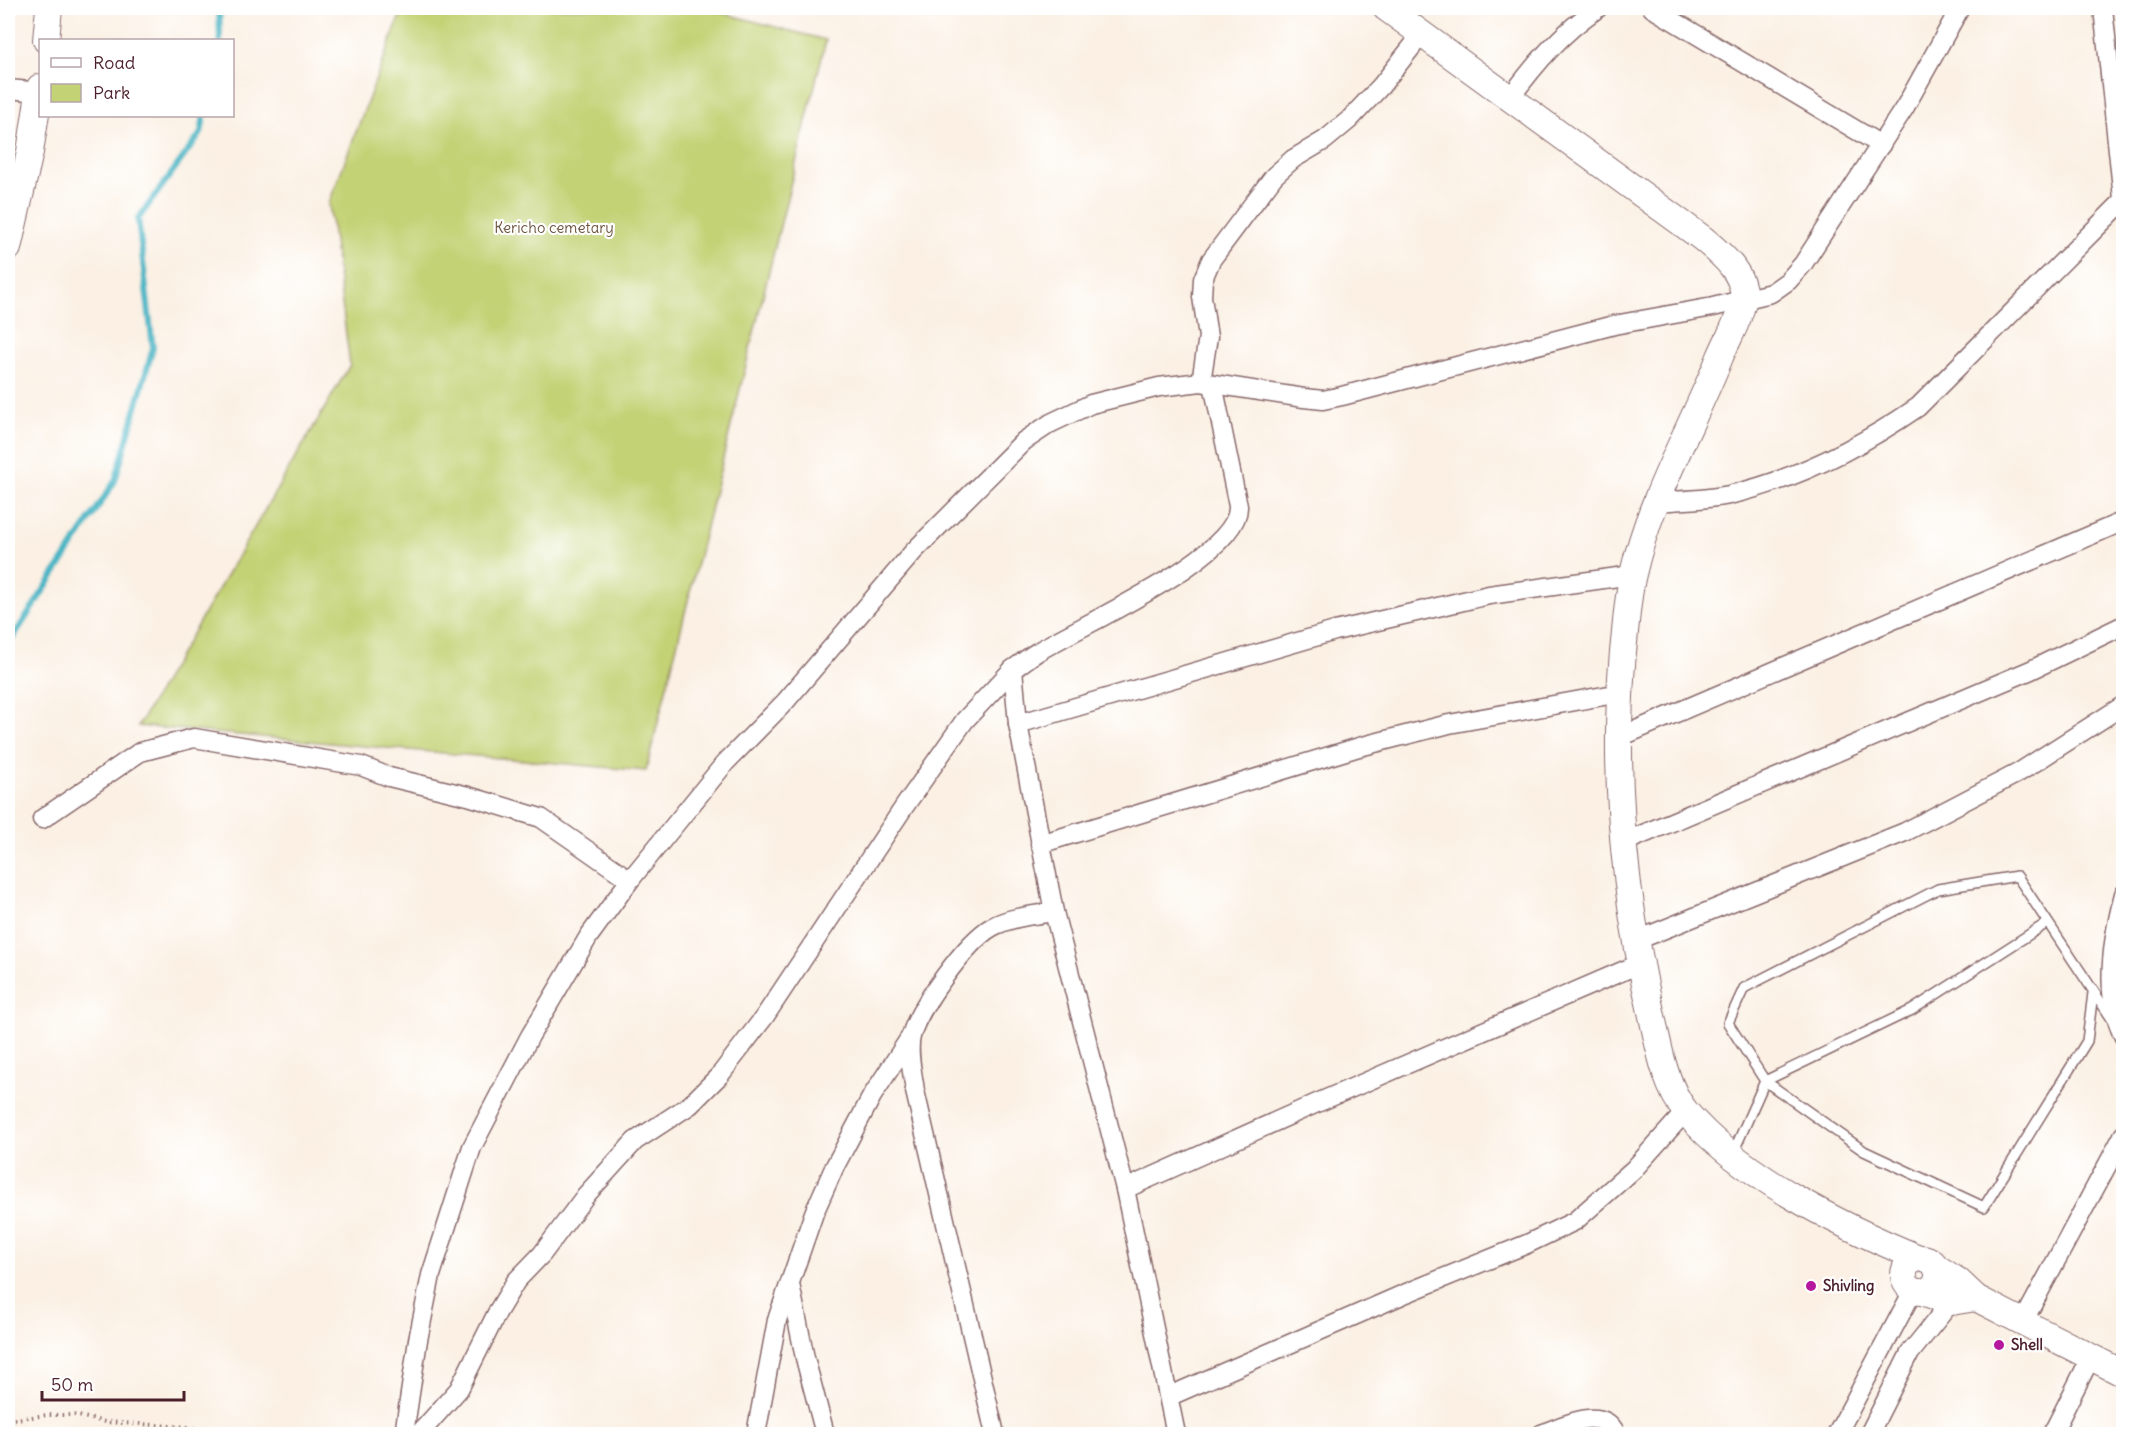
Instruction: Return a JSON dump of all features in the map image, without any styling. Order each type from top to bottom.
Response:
[{"type":"street","points":[[46,39],[49,8]]},
{"type":"street","points":[[1386,8],[1719,251],[1741,282],[1743,301],[1702,402],[1656,502],[1632,575],[1620,693],[1620,737],[1622,843],[1637,952],[1664,1066],[1686,1112],[1732,1155],[1768,1180],[1862,1235],[1927,1262],[1958,1281],[1964,1300]]},
{"type":"street","points":[[1510,98],[1544,52],[1575,23],[1598,8]]},
{"type":"street","points":[[1652,8],[1881,145]]},
{"type":"street","points":[[404,1434],[418,1340],[431,1275],[472,1147],[561,981],[589,936],[630,880],[725,763],[785,702],[914,551],[1024,441],[1051,423],[1091,404],[1159,387],[1207,383],[1323,400],[1614,325],[1743,301],[1771,293],[1788,281],[1803,264],[1881,145],[1960,8]]},
{"type":"street","points":[[1656,502],[1727,495],[1799,475],[1882,432],[1918,407],[2123,205],[2116,58],[2103,8]]},
{"type":"street","points":[[419,1434],[459,1389],[498,1311],[516,1281],[542,1254],[586,1195],[635,1141],[690,1105],[720,1076],[765,1016],[904,807],[965,720],[1013,669],[1040,651],[1159,587],[1200,557],[1235,524],[1238,506],[1207,383],[1208,337],[1202,297],[1203,279],[1211,260],[1274,176],[1293,159],[1325,140],[1348,120],[1382,86],[1422,34]]},
{"type":"street","points":[[8,89],[39,90]]},
{"type":"street","points":[[8,248],[30,152],[39,96]]},
{"type":"street","points":[[1620,737],[2124,521]]},
{"type":"street","points":[[1018,724],[1335,631],[1490,595],[1632,575]]},
{"type":"street","points":[[1622,843],[2031,670],[2124,625]]},
{"type":"street","points":[[1013,669],[1018,724],[1054,912],[1125,1189],[1170,1396],[1176,1434]]},
{"type":"street","points":[[1040,844],[1325,757],[1449,724],[1620,693]]},
{"type":"street","points":[[1125,1189],[1637,952],[1905,832],[2018,773],[2124,705]]},
{"type":"street","points":[[42,819],[140,752],[194,738],[361,766],[389,777],[468,796],[541,818],[630,880]]},
{"type":"street","points":[[2122,1034],[2110,963],[2124,894]]},
{"type":"street","points":[[756,1434],[777,1320],[814,1213],[834,1168],[872,1096],[911,1036],[949,969],[974,941],[993,926],[1012,919],[1054,912]]},
{"type":"street","points":[[911,1036],[910,1061],[915,1091],[995,1434]]},
{"type":"street","points":[[1170,1396],[1393,1299],[1527,1244],[1575,1221],[1634,1170],[1686,1112]]},
{"type":"street","points":[[2023,1322],[2124,1134]]},
{"type":"street","points":[[1862,1235],[1914,1288],[1964,1300],[2023,1322],[2124,1374]]},
{"type":"street","points":[[1914,1288],[1905,1269],[1913,1260],[1927,1262]]},
{"type":"street","points":[[790,1284],[805,1358],[825,1434]]},
{"type":"street","points":[[1837,1434],[1914,1288]]},
{"type":"street","points":[[1869,1434],[1910,1353],[1964,1300]]},
{"type":"street","points":[[2052,1434],[2091,1357]]},
{"type":"street","points":[[1541,1434],[1583,1419],[1595,1418],[1606,1422],[1616,1434]]},
{"type":"lane","points":[[2093,993],[2088,1041],[1984,1207],[1864,1151],[1765,1081],[1728,1023],[1744,988],[1938,889],[2017,876],[2122,1034]]},
{"type":"lane","points":[[1732,1155],[1765,1081],[1912,1010],[2047,922]]},
{"type":"path","points":[[8,1420],[48,1415],[74,1415],[105,1422],[189,1427],[214,1434]]},
{"type":"green space","name":"Kericho cemetary","points":[[403,8],[703,8],[826,40],[646,771],[138,726],[350,365],[329,203]]},
{"type":"waterway","points":[[219,8],[220,39]]},
{"type":"waterway","points":[[8,645],[115,481],[153,348],[138,219],[201,133],[204,117]]},
{"type":"place","name":"Shivling","points":[[1811,1286]]},
{"type":"place","name":"Shell","points":[[1999,1345]]}]
